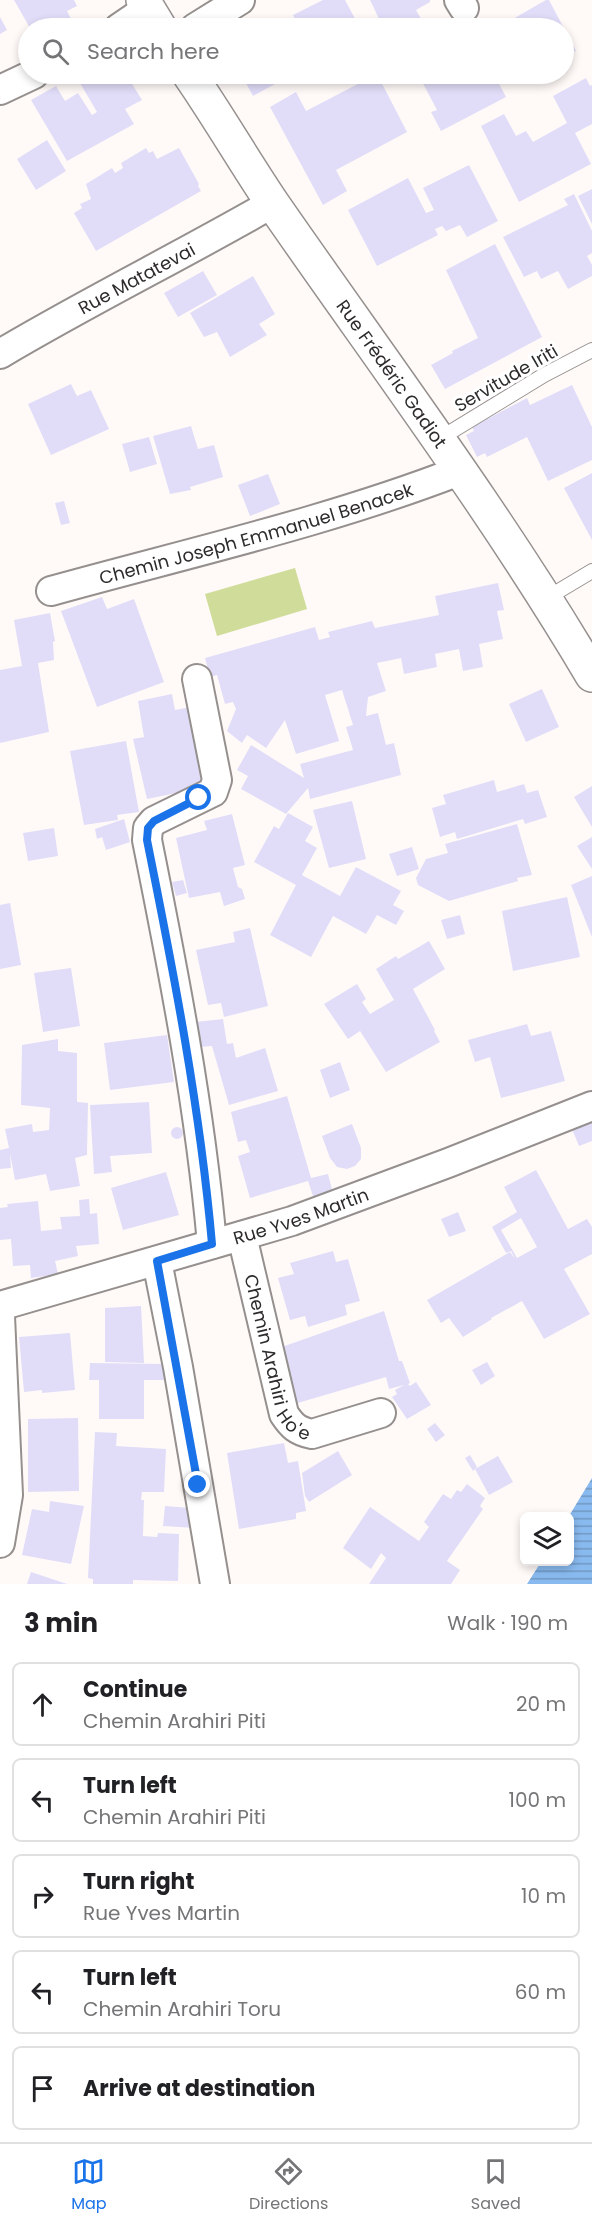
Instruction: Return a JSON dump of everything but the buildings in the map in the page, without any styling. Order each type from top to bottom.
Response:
[{"type":"street","points":[[211,18],[240,0]]},
{"type":"street","points":[[0,90],[18,82]]},
{"type":"street","name":"Rue Frédéric Gadiot","points":[[196,84],[273,203],[497,523],[547,598],[592,675]]},
{"type":"street","name":"Rue Matatevai","points":[[0,354],[69,313],[184,255],[273,203]]},
{"type":"street","name":"Chemin Joseph Emmanuel Benacek","points":[[51,591],[316,519],[459,471]]},
{"type":"street","points":[[197,679],[217,780],[216,788],[213,792],[154,821],[148,828],[147,840],[182,1013],[206,1170],[212,1244]]},
{"type":"street","name":"Rue Yves Martin","points":[[0,1306],[292,1221],[592,1106]]},
{"type":"street","name":"Chemin Arahiri Ho'e","points":[[242,1236],[284,1414],[292,1426],[301,1432],[312,1434],[381,1413]]},
{"type":"street","points":[[157,1261],[178,1367],[214,1584]]},
{"type":"street","points":[[0,1316],[8,1495],[0,1543]]},
{"type":"lane","name":"Servitude Iriti","points":[[439,439],[544,375],[592,350]]},
{"type":"lane","points":[[547,598],[592,571]]},
{"type":"green space","points":[[295,568],[307,609],[217,636],[205,594]]},
{"type":"water","points":[[592,1478],[592,1584],[527,1584],[538,1566],[574,1566],[574,1512],[571,1512]]},
{"type":"route","points":[[198,1485],[157,1261],[212,1244],[206,1170],[182,1013],[147,840],[148,828],[154,821],[199,798]]}]
